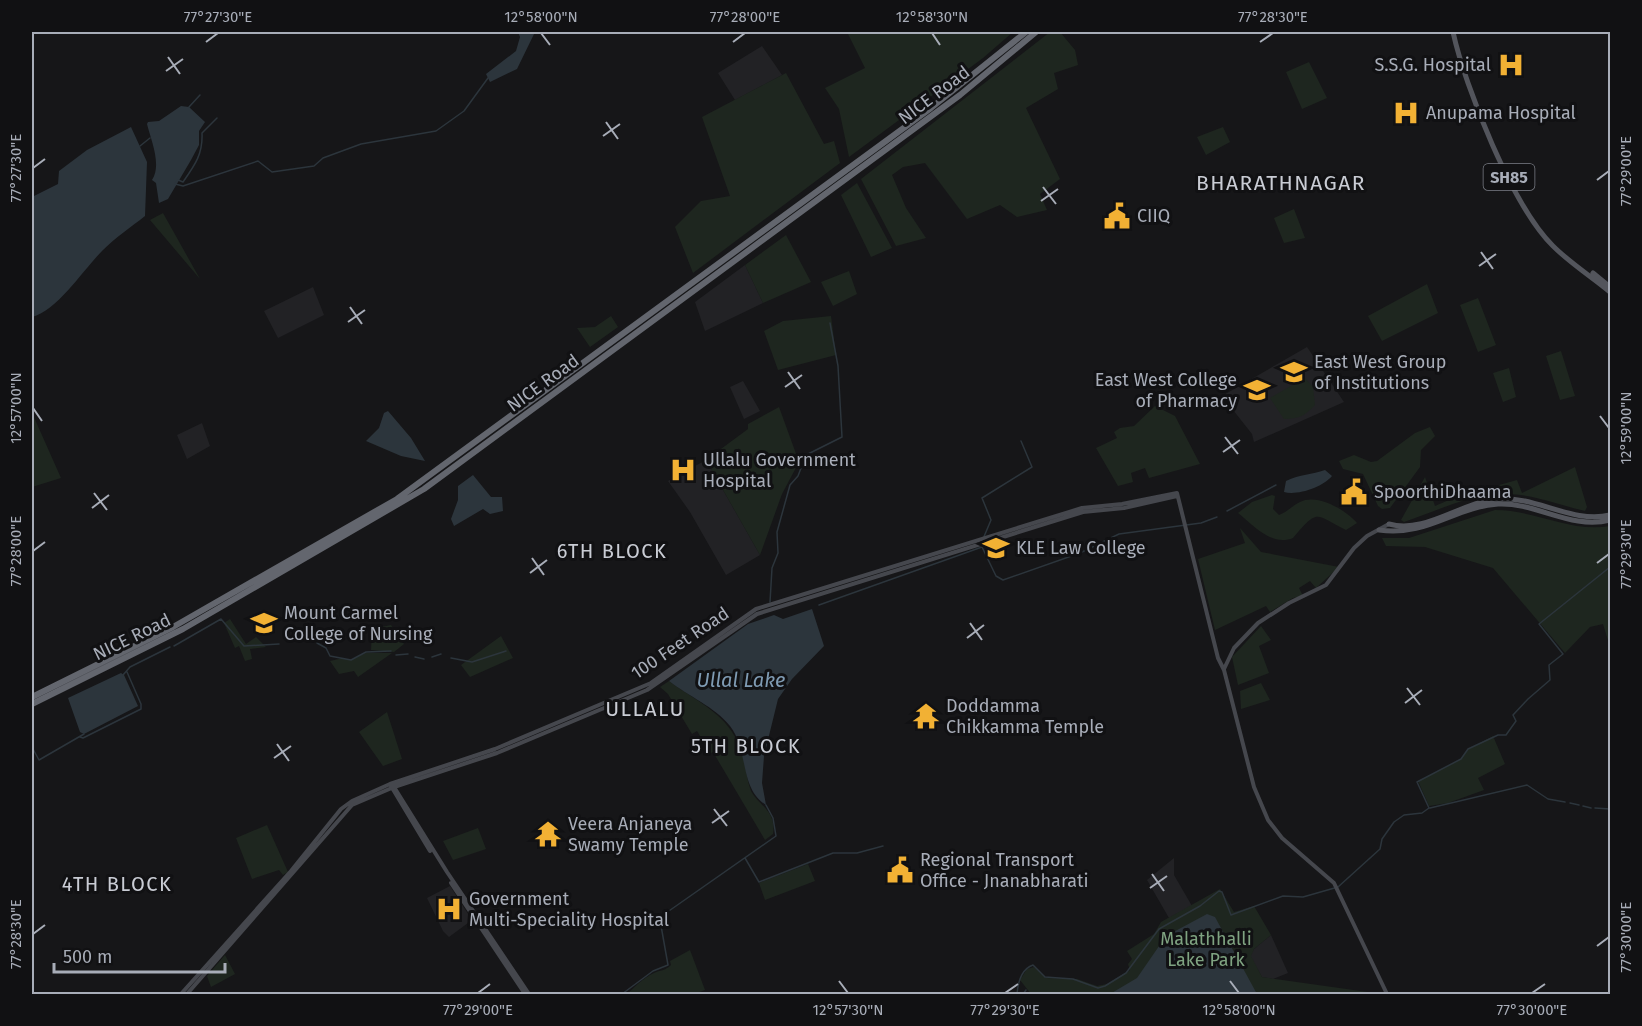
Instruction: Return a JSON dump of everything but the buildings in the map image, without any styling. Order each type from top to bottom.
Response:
[{"type":"highway","name":"NICE Road","points":[[32,704],[50,691],[182,622],[397,500],[932,108],[1026,32]]},
{"type":"highway","name":"NICE Road","points":[[32,697],[50,691],[183,629],[424,489],[960,95],[1036,32]]},
{"type":"main road","name":"SH85","points":[[1455,32],[1475,95],[1525,200],[1557,246],[1611,287]]},
{"type":"main road","name":"SH85","points":[[1455,32],[1472,96],[1522,202],[1552,245],[1611,292]]},
{"type":"main road","name":"100 Feet Road","points":[[181,994],[291,872],[341,809],[352,801],[495,749],[651,683],[745,615],[983,539],[1082,510],[1177,494],[1218,658],[1224,670]]},
{"type":"main road","points":[[1387,994],[1331,879],[1273,828],[1255,791],[1224,670],[1226,661],[1244,636],[1289,603],[1326,585],[1354,548],[1389,524],[1408,528],[1497,499],[1515,500],[1583,518],[1611,515]]},
{"type":"main road","points":[[1378,530],[1405,532],[1498,504],[1589,522],[1611,520]]},
{"type":"main road","points":[[392,786],[527,994]]},
{"type":"main road","name":"100 Feet Road","points":[[187,994],[293,875],[342,814],[352,805],[392,786]]},
{"type":"shaded area","points":[[762,46],[782,75],[735,100],[718,73]]},
{"type":"shaded area","points":[[745,265],[763,303],[705,331],[695,302]]},
{"type":"shaded area","points":[[313,287],[324,315],[278,338],[264,311]]},
{"type":"shaded area","name":"East West Group of Institutions","points":[[1307,347],[1344,402],[1254,442],[1252,434],[1222,396]]},
{"type":"shaded area","points":[[743,381],[760,411],[744,419],[730,387]]},
{"type":"shaded area","points":[[202,423],[210,446],[187,459],[177,435]]},
{"type":"shaded area","points":[[706,460],[760,555],[726,575],[690,512],[668,481]]},
{"type":"shaded area","points":[[1174,858],[1174,875],[1192,906],[1169,918],[1147,880]]},
{"type":"shaded area","name":"Government Multi-Speciality Hospital","points":[[450,886],[472,920],[449,937],[443,931],[427,898]]},
{"type":"shaded area","points":[[1271,935],[1288,973],[1273,979],[1262,977],[1250,956],[1254,949]]},
{"type":"green space","points":[[847,32],[1013,32],[983,58],[849,157],[839,109],[825,88],[865,68]]},
{"type":"green space","points":[[1050,32],[1060,32],[1075,50],[1078,65],[1054,73],[1058,89],[1026,108],[1060,179],[1040,194],[1047,210],[1017,217],[1000,205],[967,219],[925,163],[903,167],[892,175],[906,208],[926,238],[896,246],[861,179]]},
{"type":"green space","points":[[1309,62],[1327,98],[1302,109],[1286,72]]},
{"type":"green space","points":[[786,73],[824,144],[834,141],[840,163],[693,273],[675,227],[701,201],[730,196],[702,117]]},
{"type":"green space","points":[[1223,127],[1230,142],[1206,155],[1197,137]]},
{"type":"green space","points":[[857,183],[892,248],[871,257],[841,195]]},
{"type":"green space","points":[[1294,209],[1305,238],[1284,243],[1274,218]]},
{"type":"green space","points":[[163,213],[200,279],[150,220]]},
{"type":"green space","points":[[786,235],[811,282],[763,303],[745,265]]},
{"type":"green space","points":[[849,271],[857,294],[833,306],[821,282]]},
{"type":"green space","points":[[1427,284],[1438,313],[1382,341],[1368,316]]},
{"type":"green space","points":[[1478,298],[1496,345],[1478,352],[1460,305]]},
{"type":"green space","points":[[611,316],[618,327],[590,347],[577,328],[595,327]]},
{"type":"green space","points":[[831,316],[836,355],[778,370],[764,331],[783,321]]},
{"type":"green space","points":[[1561,351],[1575,396],[1560,400],[1546,356]]},
{"type":"green space","points":[[1509,368],[1516,397],[1503,402],[1493,373]]},
{"type":"green space","points":[[1305,378],[1313,387],[1315,405],[1301,416],[1284,419],[1270,398]]},
{"type":"green space","points":[[1155,406],[1175,416],[1200,464],[1149,478],[1145,468],[1131,473],[1133,482],[1118,486],[1096,448],[1117,438],[1114,432],[1120,428],[1134,426]]},
{"type":"green space","points":[[779,407],[799,462],[782,494],[760,555],[706,460],[748,429],[748,424]]},
{"type":"green space","points":[[32,416],[61,478],[32,487]]},
{"type":"green space","points":[[1430,427],[1435,436],[1421,450],[1420,467],[1390,508],[1382,509],[1378,506],[1363,474],[1343,469],[1339,461],[1354,455],[1371,462],[1377,461],[1415,433]]},
{"type":"green space","points":[[1575,467],[1587,507],[1585,511],[1534,497],[1503,494],[1478,497],[1404,522],[1401,520],[1425,477],[1435,506],[1456,497],[1517,480],[1522,493]]},
{"type":"green space","points":[[1275,496],[1273,509],[1279,515],[1300,502],[1315,500],[1339,508],[1357,523],[1346,530],[1322,518],[1313,518],[1293,538],[1278,540],[1256,529],[1238,513],[1252,502]]},
{"type":"green space","points":[[1495,510],[1524,513],[1581,526],[1610,526],[1610,647],[1603,624],[1590,627],[1565,653],[1493,568],[1425,547],[1386,546],[1382,538],[1409,538]]},
{"type":"green space","points":[[1240,528],[1261,552],[1339,567],[1316,588],[1310,581],[1299,588],[1303,596],[1293,598],[1270,612],[1266,606],[1215,630],[1198,559],[1245,543]]},
{"type":"green space","points":[[230,619],[246,644],[256,637],[266,647],[250,649],[252,659],[245,661],[239,646],[235,648],[224,623]]},
{"type":"green space","points":[[391,625],[404,644],[394,652],[371,650],[372,629]]},
{"type":"green space","points":[[1261,626],[1271,640],[1259,646],[1269,673],[1238,685],[1232,657]]},
{"type":"green space","points":[[501,636],[513,658],[470,677],[461,665]]},
{"type":"green space","points":[[366,653],[392,653],[358,677],[354,671],[339,674],[330,661],[343,658],[351,660]]},
{"type":"green space","points":[[669,681],[711,710],[735,737],[743,755],[751,791],[770,814],[772,820],[773,834],[765,840],[713,752],[705,756],[703,753],[708,749],[697,731],[692,734],[668,694],[660,687]]},
{"type":"green space","points":[[1261,683],[1270,700],[1241,709],[1240,691]]},
{"type":"green space","points":[[387,712],[402,759],[383,766],[359,732]]},
{"type":"green space","points":[[1493,736],[1505,764],[1478,778],[1484,790],[1448,803],[1429,806],[1418,781],[1461,759],[1467,750]]},
{"type":"green space","points":[[267,825],[288,872],[283,875],[279,870],[252,879],[236,838]]},
{"type":"green space","points":[[478,828],[486,849],[453,860],[443,841]]},
{"type":"green space","points":[[808,864],[815,881],[765,900],[759,883]]},
{"type":"green space","name":"Malathhalli Lake Park","points":[[1220,889],[1234,912],[1254,906],[1271,935],[1254,949],[1251,956],[1262,977],[1382,994],[1031,994],[1020,980],[1027,969],[1034,967],[1046,978],[1077,979],[1097,986],[1107,984],[1130,970],[1128,964],[1132,959],[1127,951],[1154,934],[1161,922]]},
{"type":"green space","points":[[690,950],[705,990],[694,994],[627,994],[646,977],[667,968],[671,965],[670,961]]},
{"type":"green space","points":[[225,955],[235,974],[211,987],[207,976]]},
{"type":"water","points":[[518,32],[535,32],[517,69],[490,82],[486,74],[516,51],[520,37]]},
{"type":"water","points":[[181,106],[189,107],[205,122],[199,131],[199,145],[191,160],[168,199],[159,203],[156,183],[152,180],[156,160],[147,124],[159,121]]},
{"type":"water","points":[[131,127],[147,162],[145,216],[102,251],[61,298],[42,313],[32,317],[32,197],[58,184],[59,171],[87,150]]},
{"type":"water","points":[[388,411],[411,438],[425,461],[401,456],[366,441],[379,428],[384,413]]},
{"type":"water","points":[[1325,470],[1332,476],[1323,484],[1303,492],[1284,492],[1286,481]]},
{"type":"water","points":[[473,475],[491,497],[502,497],[503,511],[490,514],[483,509],[454,526],[451,519],[458,500],[458,486]]},
{"type":"water","name":"Ullal Lake","points":[[812,609],[824,646],[792,679],[778,699],[764,756],[762,783],[766,805],[757,798],[752,789],[740,746],[730,726],[709,707],[669,681],[748,624],[774,615],[783,619]]},
{"type":"water","points":[[121,673],[138,706],[84,734],[80,732],[68,698]]},
{"type":"water","points":[[1207,914],[1215,917],[1257,994],[1110,994],[1137,978],[1166,936]]},
{"type":"waterway","points":[[217,118],[202,133],[200,153],[191,170],[183,182],[178,180],[175,184],[183,186],[258,161],[272,172],[314,166],[323,158],[361,144],[436,131],[464,111],[488,78]]},
{"type":"waterway","points":[[189,107],[200,95]]},
{"type":"waterway","points":[[140,146],[150,138]]},
{"type":"waterway","points":[[770,602],[772,568],[778,553],[777,532],[790,485],[798,476],[806,455],[842,437],[838,366],[830,323]]},
{"type":"waterway","points":[[983,539],[991,520],[982,498],[1032,467],[1021,441]]},
{"type":"waterway","points":[[1227,511],[1276,485]]},
{"type":"waterway","points":[[819,605],[982,547],[996,576],[1003,580],[1080,553],[1119,534],[1201,523],[1217,517]]},
{"type":"waterway","points":[[1017,994],[1023,973],[1033,965],[1045,977],[1073,979],[1098,988],[1105,986],[1126,973],[1159,929],[1200,906],[1219,891],[1222,892],[1231,915],[1283,896],[1303,897],[1338,887],[1380,849],[1382,839],[1394,822],[1404,815],[1422,813],[1429,808],[1417,782],[1461,759],[1468,749],[1498,735],[1506,735],[1516,721],[1513,715],[1550,680],[1549,665],[1563,654],[1539,624],[1610,567]]},
{"type":"waterway","points":[[174,646],[221,619],[244,646],[279,644]]},
{"type":"waterway","points":[[317,643],[326,648],[330,656],[351,660],[366,652],[391,651]]},
{"type":"waterway","points":[[123,675],[130,667],[170,647]]},
{"type":"waterway","points":[[451,658],[472,662],[506,651]]},
{"type":"waterway","points":[[396,655],[408,654]]},
{"type":"waterway","points":[[432,657],[441,654]]},
{"type":"waterway","points":[[415,657],[424,659]]},
{"type":"waterway","points":[[80,737],[83,738],[141,709],[127,672]]},
{"type":"waterway","points":[[33,749],[39,760],[84,734]]},
{"type":"waterway","points":[[1430,808],[1527,785],[1548,799],[1565,802]]},
{"type":"waterway","points":[[1570,803],[1579,805]]},
{"type":"waterway","points":[[622,994],[653,971],[668,965],[660,920],[666,913],[776,836],[773,818],[766,805]]},
{"type":"waterway","points":[[1583,806],[1591,808]]},
{"type":"waterway","points":[[1595,808],[1610,809]]},
{"type":"waterway","points":[[745,858],[759,882],[833,853],[857,853],[883,846]]},
{"type":"waterway","points":[[1023,994],[1026,990]]},
{"type":"place","name":"S.S.G. Hospital","points":[[1511,65]]},
{"type":"place","name":"Anupama Hospital","points":[[1406,113]]},
{"type":"place","name":"CIIQ","points":[[1117,216]]},
{"type":"place","name":"East West Group of Institutions","points":[[1294,372]]},
{"type":"place","name":"East West College of Pharmacy","points":[[1257,390]]},
{"type":"place","name":"Ullalu Government Hospital","points":[[683,470]]},
{"type":"place","name":"SpoorthiDhaama","points":[[1354,492]]},
{"type":"place","name":"KLE Law College","points":[[996,548]]},
{"type":"place","name":"Mount Carmel College of Nursing","points":[[264,623]]},
{"type":"place","name":"Doddamma Chikkamma Temple","points":[[926,716]]},
{"type":"place","name":"Veera Anjaneya Swamy Temple","points":[[548,834]]},
{"type":"place","name":"Regional Transport Office - Jnanabharati","points":[[900,870]]},
{"type":"place","name":"Government Multi-Speciality Hospital","points":[[449,909]]},
{"type":"district","name":"BHARATHNAGAR","points":[[1281,183]]},
{"type":"district","name":"6TH BLOCK","points":[[612,551]]},
{"type":"district","name":"ULLALU","points":[[645,709]]},
{"type":"district","name":"5TH BLOCK","points":[[746,746]]},
{"type":"district","name":"4TH BLOCK","points":[[117,884]]}]
